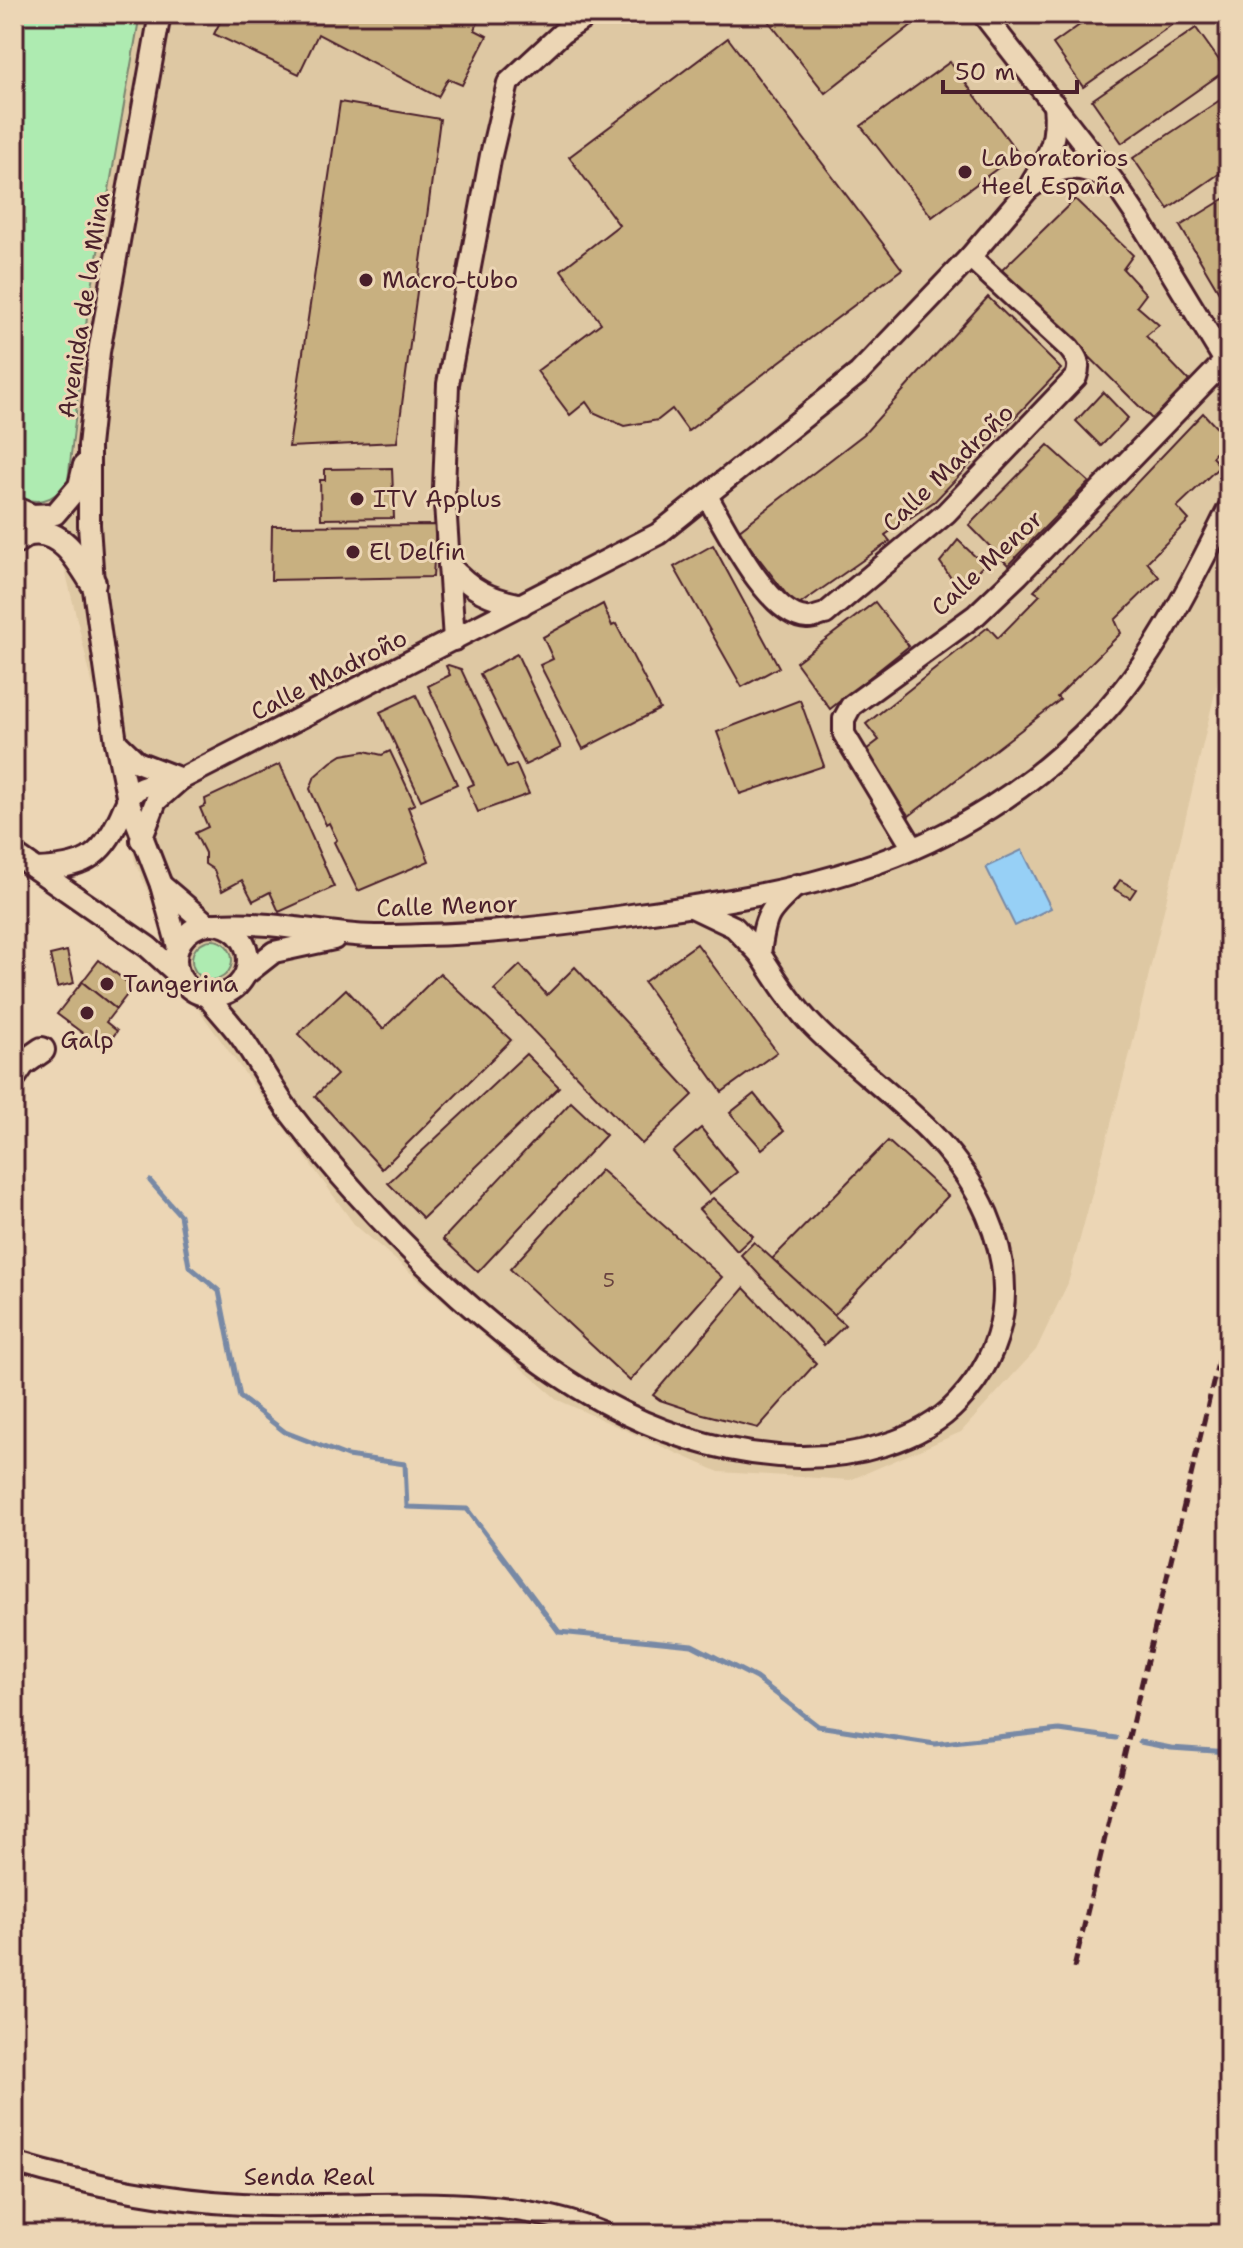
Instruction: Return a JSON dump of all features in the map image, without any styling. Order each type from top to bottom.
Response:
[{"type":"main road","points":[[14,542],[52,524],[93,583]]},
{"type":"main road","points":[[14,1076],[22,1064],[42,1050]]},
{"type":"street","name":"Avenida de la Mina","points":[[160,14],[99,352],[89,446],[89,525],[93,583],[116,742],[128,800],[161,885],[178,950]]},
{"type":"street","points":[[454,640],[444,488],[448,384],[491,155],[508,83],[562,33],[590,14]]},
{"type":"street","points":[[983,14],[1113,181],[1228,364]]},
{"type":"street","name":"Calle Madroño","points":[[141,840],[156,801],[181,779],[658,534],[707,496],[859,373],[970,257],[1028,189],[1050,151],[1056,130],[1054,104]]},
{"type":"street","name":"Calle Madroño","points":[[1028,189],[1056,170],[1088,169],[1113,181]]},
{"type":"street","name":"Calle Madroño","points":[[707,496],[763,586],[793,615],[808,619],[825,614],[946,513],[1076,377],[1079,367],[1077,358],[1069,348],[970,257]]},
{"type":"street","name":"Calle Menor","points":[[913,848],[844,734],[844,719],[851,706],[976,615],[1228,364]]},
{"type":"street","points":[[52,524],[79,486],[89,446]]},
{"type":"street","points":[[14,507],[52,524],[78,531],[89,525]]},
{"type":"street","name":"Calle Menor","points":[[212,924],[244,922],[357,935],[526,931],[692,907],[797,885],[862,868],[913,848],[973,818],[1022,788],[1063,754],[1101,716],[1133,678],[1160,638],[1229,508]]},
{"type":"street","points":[[449,565],[468,585],[492,598],[522,605]]},
{"type":"street","points":[[116,742],[137,762],[181,779]]},
{"type":"street","name":"Calle Madroño","points":[[128,800],[138,788],[181,779]]},
{"type":"street","points":[[36,869],[65,868],[88,860],[103,849],[128,800],[144,803],[156,801]]},
{"type":"street","points":[[14,854],[148,947],[194,992],[216,996],[240,981]]},
{"type":"street","name":"Avenida de la Mina","points":[[161,885],[212,924]]},
{"type":"street","points":[[760,954],[764,921],[778,902],[797,885]]},
{"type":"street","points":[[207,996],[239,1035],[289,1112],[366,1205],[470,1306],[559,1377],[649,1425],[706,1443],[763,1456],[815,1457],[862,1450],[912,1435],[951,1410],[978,1381],[995,1348],[1005,1298],[1003,1256],[986,1211],[955,1161],[920,1120],[812,1026],[760,954],[734,927],[692,907]]},
{"type":"street","points":[[179,975],[178,950],[190,932],[212,924],[227,927],[243,942],[248,963],[240,981],[239,1035]]},
{"type":"street","name":"Calle Menor","points":[[240,981],[274,952],[357,935]]},
{"type":"street","points":[[148,947],[178,950]]},
{"type":"street","name":"Senda Real","points":[[14,2163],[78,2182],[176,2198],[242,2204],[455,2204],[556,2217],[605,2234]]},
{"type":"shaded area","points":[[140,14],[1229,14],[1229,633],[1132,1046],[1068,1283],[1036,1350],[961,1432],[850,1480],[719,1472],[558,1400],[354,1224],[198,1009],[135,861],[62,557],[88,309]]},
{"type":"green space","points":[[14,14],[140,14],[88,309],[68,481],[57,494],[36,501],[21,497],[14,491]]},
{"type":"green space","points":[[212,940],[226,946],[232,960],[226,974],[212,980],[198,974],[192,960],[198,946]]},
{"type":"water","points":[[1022,850],[1051,908],[1015,926],[986,867]]},
{"type":"building","points":[[224,14],[481,14],[475,30],[487,36],[462,85],[448,79],[438,97],[318,34],[299,74],[214,34]]},
{"type":"building","points":[[763,14],[919,14],[922,17],[825,93]]},
{"type":"building","points":[[1095,14],[1187,14],[1083,87],[1053,44]]},
{"type":"building","points":[[1196,28],[1226,70],[1122,143],[1092,100]]},
{"type":"building","points":[[728,38],[902,269],[688,431],[672,409],[658,420],[624,426],[593,412],[586,402],[570,415],[537,371],[601,323],[561,270],[619,225],[569,157]]},
{"type":"building","points":[[950,62],[1018,153],[932,217],[861,126]]},
{"type":"building","points":[[1229,94],[1229,167],[1168,209],[1133,158]]},
{"type":"building","name":"Macro-tubo","points":[[340,102],[440,119],[397,442],[289,447]]},
{"type":"building","points":[[1229,196],[1229,309],[1180,226]]},
{"type":"building","points":[[1075,199],[1133,255],[1123,269],[1146,294],[1137,306],[1159,325],[1146,336],[1190,382],[1153,420],[1002,270]]},
{"type":"building","points":[[988,297],[1061,369],[935,501],[885,535],[890,541],[796,607],[738,531],[864,434]]},
{"type":"building","points":[[1103,392],[1128,418],[1101,446],[1076,421]]},
{"type":"building","points":[[1203,413],[1227,439],[1212,457],[1220,466],[1177,507],[1189,520],[1147,562],[1159,577],[1115,620],[1121,633],[1057,697],[1060,700],[909,816],[862,753],[879,740],[866,724],[988,627],[998,638],[1040,595],[1034,591]]},
{"type":"building","points":[[1048,445],[1089,482],[1008,565],[969,525]]},
{"type":"building","name":"ITV Applus","points":[[392,468],[394,518],[321,519],[320,480],[325,480],[325,469]]},
{"type":"building","name":"El Delfin","points":[[436,525],[433,577],[271,580],[272,526]]},
{"type":"building","points":[[958,540],[984,565],[959,590],[940,562]]},
{"type":"building","points":[[713,545],[779,667],[742,687],[674,567]]},
{"type":"building","points":[[875,602],[909,646],[830,709],[796,662]]},
{"type":"building","points":[[603,604],[612,626],[616,624],[660,709],[583,749],[540,665],[553,659],[543,637]]},
{"type":"building","points":[[517,654],[561,748],[525,765],[480,674]]},
{"type":"building","points":[[448,665],[461,669],[507,768],[516,764],[529,794],[478,812],[467,787],[474,784],[428,686],[450,675]]},
{"type":"building","points":[[416,695],[457,784],[421,800],[380,712]]},
{"type":"building","points":[[800,700],[824,766],[740,794],[717,732]]},
{"type":"building","points":[[365,751],[382,755],[390,751],[415,804],[408,807],[429,861],[358,891],[334,842],[337,840],[329,823],[326,825],[310,789],[315,776],[331,762],[342,755]]},
{"type":"building","points":[[280,764],[334,887],[279,912],[270,892],[253,901],[242,880],[222,891],[214,870],[205,864],[205,853],[195,833],[208,827],[200,808],[206,805],[205,799]]},
{"type":"building","points":[[1120,880],[1136,889],[1130,898],[1114,889]]},
{"type":"building","points":[[697,944],[777,1052],[722,1092],[644,982]]},
{"type":"building","points":[[67,951],[74,983],[57,987],[50,955]]},
{"type":"building","name":"Tangerina","points":[[99,960],[133,987],[116,1009],[82,982]]},
{"type":"building","points":[[520,965],[547,995],[575,967],[693,1095],[642,1144],[494,990]]},
{"type":"building","points":[[440,973],[511,1040],[382,1169],[315,1096],[337,1075],[298,1034],[346,989],[383,1029]]},
{"type":"building","points":[[82,982],[116,1009],[106,1022],[117,1031],[104,1049],[57,1014]]},
{"type":"building","points":[[526,1054],[559,1087],[423,1218],[388,1183]]},
{"type":"building","points":[[754,1094],[784,1131],[762,1149],[730,1113]]},
{"type":"building","points":[[571,1102],[606,1135],[478,1272],[443,1239]]},
{"type":"building","points":[[701,1128],[737,1172],[709,1194],[673,1152]]},
{"type":"building","points":[[888,1141],[948,1196],[833,1316],[772,1259]]},
{"type":"building","points":[[601,1170],[722,1277],[630,1381],[510,1269]]},
{"type":"building","points":[[713,1198],[753,1236],[737,1251],[699,1209]]},
{"type":"building","points":[[754,1242],[845,1325],[824,1345],[741,1255]]},
{"type":"building","points":[[744,1288],[816,1363],[758,1428],[699,1413],[653,1395]]},
{"type":"waterway","points":[[150,1181],[180,1215],[189,1266],[219,1291],[240,1397],[285,1432],[347,1456],[405,1464],[407,1507],[467,1509],[559,1632],[692,1645],[756,1678],[818,1726],[935,1744],[1059,1730],[1116,1738]]},
{"type":"waterway","points":[[1140,1742],[1171,1748],[1229,1752]]},
{"type":"railway","points":[[1074,1968],[1229,1316]]},
{"type":"place","name":"Laboratorios Heel España","points":[[965,172]]},
{"type":"place","name":"Macro-tubo","points":[[366,280]]},
{"type":"place","name":"ITV Applus","points":[[357,499]]},
{"type":"place","name":"El Delfin","points":[[353,552]]},
{"type":"place","name":"Tangerina","points":[[107,984]]},
{"type":"place","name":"Galp","points":[[87,1013]]}]
